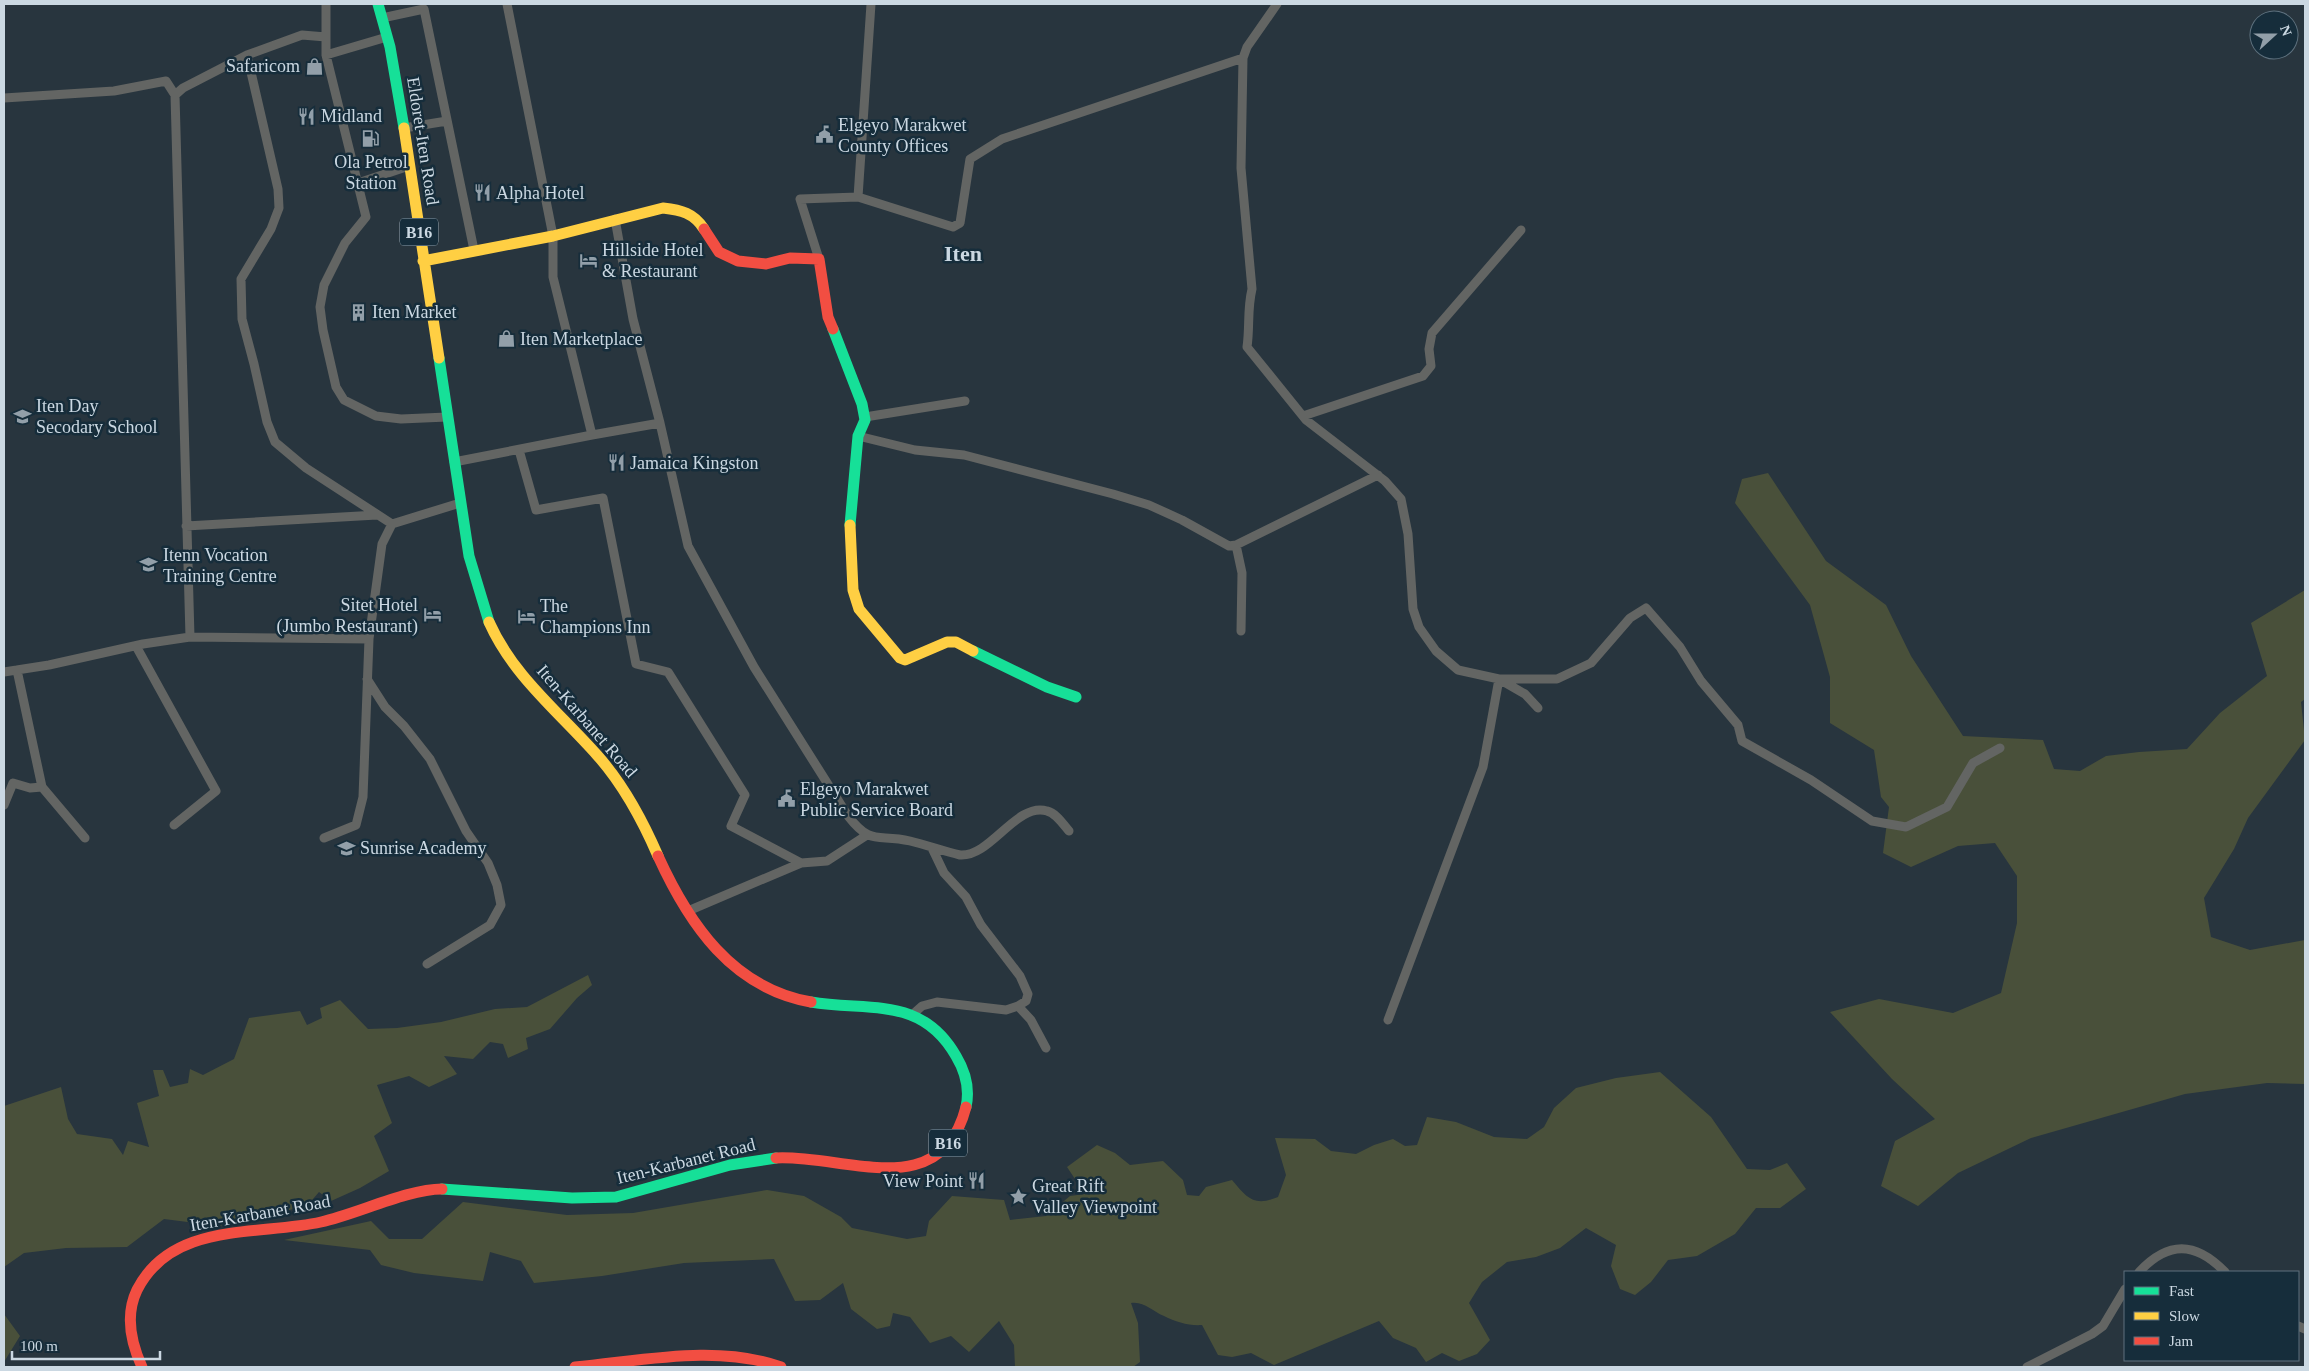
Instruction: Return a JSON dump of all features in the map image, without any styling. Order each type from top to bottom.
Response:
[{"type":"main road","name":"Eldoret-Iten Road","points":[[378,4],[387,37],[404,128],[454,462]]},
{"type":"main road","points":[[423,261],[553,236],[663,208],[680,208],[696,218],[716,248],[722,255],[731,259],[767,264],[792,258],[819,259],[828,317],[862,404],[865,417],[858,436],[849,532],[852,583],[860,609],[900,658],[905,660],[947,642],[956,642],[1047,687],[1076,697]]},
{"type":"main road","name":"Iten-Karbanet Road","points":[[142,1367],[135,1353],[129,1324],[133,1296],[150,1268],[174,1247],[207,1237],[320,1223],[432,1188],[579,1198],[606,1198],[624,1196],[708,1170],[758,1160],[798,1159],[865,1169],[898,1169],[926,1162],[943,1149],[952,1138],[963,1116],[968,1092],[963,1070],[951,1044],[933,1025],[898,1010],[860,1005],[816,1003],[767,988],[729,964],[698,927],[676,893],[643,822],[623,787],[588,745],[542,697],[510,659],[494,632],[480,601],[460,503],[454,462]]},
{"type":"main road","points":[[575,1367],[707,1356],[748,1356],[772,1362],[781,1367]]},
{"type":"street","points":[[326,4],[326,55],[366,218],[341,252],[324,285],[320,307],[323,330],[336,387],[344,400],[376,416],[401,420],[447,417]]},
{"type":"street","points":[[507,4],[553,236],[553,276],[592,435]]},
{"type":"street","points":[[858,197],[871,4]]},
{"type":"street","points":[[1277,4],[1246,47],[1243,58],[1241,168],[1252,289],[1247,307],[1249,334],[1247,347],[1303,416],[1386,481],[1401,499],[1408,534],[1413,609],[1419,627],[1436,651],[1458,670],[1499,678],[1557,679],[1591,663],[1630,618],[1646,608],[1680,647],[1701,681],[1738,725],[1742,741],[1811,780],[1872,821],[1906,827],[1947,807],[1973,763],[2000,748]]},
{"type":"street","points":[[382,18],[424,9],[474,250]]},
{"type":"street","points":[[175,96],[183,88],[246,55],[302,35],[326,37]]},
{"type":"street","points":[[326,55],[387,37]]},
{"type":"street","points":[[246,55],[278,189],[279,208],[271,229],[241,279],[242,319],[267,422],[275,442],[306,468],[392,524]]},
{"type":"street","points":[[819,259],[800,199],[858,197],[954,227],[960,223],[970,159],[1002,139],[1243,58]]},
{"type":"street","points":[[4,98],[114,91],[166,81],[175,96],[190,636]]},
{"type":"street","points":[[404,128],[447,121]]},
{"type":"street","points":[[358,183],[409,166]]},
{"type":"street","points":[[615,219],[633,318],[688,546],[754,667],[848,816],[859,830],[878,839],[910,841],[932,848],[968,855],[985,846],[1014,822],[1034,810],[1047,811],[1059,819],[1069,832]]},
{"type":"street","points":[[1303,416],[1423,376],[1431,366],[1429,349],[1432,334],[1521,230]]},
{"type":"street","points":[[865,417],[965,401]]},
{"type":"street","points":[[454,462],[592,435],[660,424]]},
{"type":"street","points":[[858,436],[915,450],[964,455],[1113,494],[1149,505],[1182,520],[1229,546],[1236,545],[1378,475]]},
{"type":"street","points":[[520,450],[536,510],[603,498],[636,664],[668,672],[745,795],[731,826],[801,863]]},
{"type":"street","points":[[324,838],[356,825],[363,797],[369,639],[382,544],[392,524],[460,503]]},
{"type":"street","points":[[186,526],[377,514]]},
{"type":"street","points":[[1236,545],[1242,573],[1242,632]]},
{"type":"street","points":[[4,672],[190,636],[369,639]]},
{"type":"street","points":[[136,646],[216,791],[174,825]]},
{"type":"street","points":[[17,670],[42,787],[85,838]]},
{"type":"street","points":[[1499,678],[1525,694],[1538,708]]},
{"type":"street","points":[[1388,1020],[1482,767],[1499,678]]},
{"type":"street","points":[[368,679],[385,707],[404,726],[430,759],[466,831],[488,864],[497,884],[501,905],[490,925],[428,964]]},
{"type":"street","points":[[4,805],[13,783],[30,788],[42,787]]},
{"type":"street","points":[[688,911],[801,863],[827,861],[867,835]]},
{"type":"street","points":[[912,1015],[922,1006],[937,1002],[1006,1010],[1026,1001],[1028,994],[1020,976],[981,925],[966,898],[944,873],[932,848]]},
{"type":"street","points":[[1018,1006],[1031,1020],[1046,1048]]},
{"type":"street","points":[[2140,1271],[2163,1252],[2176,1248],[2189,1248],[2217,1264],[2223,1271]]},
{"type":"street","points":[[2028,1367],[2092,1334],[2103,1326],[2124,1291]]},
{"type":"green space","points":[[1768,473],[1826,561],[1886,605],[1911,656],[1963,736],[2043,740],[2054,769],[2080,771],[2106,756],[2187,749],[2220,713],[2267,676],[2251,623],[2305,590],[2305,699],[2301,702],[2305,740],[2248,818],[2234,849],[2204,898],[2211,937],[2250,950],[2305,940],[2305,1084],[2267,1083],[2185,1094],[2031,1138],[1958,1173],[1918,1206],[1881,1186],[1895,1141],[1935,1119],[1892,1079],[1830,1012],[1879,999],[1953,1013],[2001,993],[2017,923],[2017,876],[1995,843],[1958,846],[1911,867],[1883,853],[1889,807],[1881,797],[1874,750],[1830,723],[1830,677],[1810,605],[1735,503],[1742,479]]},
{"type":"green space","points":[[588,975],[592,985],[577,998],[550,1029],[526,1038],[528,1049],[508,1058],[503,1044],[490,1042],[473,1059],[444,1056],[457,1074],[429,1087],[409,1076],[377,1085],[392,1123],[374,1136],[389,1171],[360,1188],[331,1201],[319,1192],[307,1206],[219,1226],[164,1219],[127,1247],[66,1248],[24,1253],[4,1267],[4,1106],[61,1087],[68,1119],[77,1134],[112,1139],[123,1155],[128,1141],[149,1147],[137,1103],[159,1096],[153,1070],[163,1070],[170,1087],[188,1083],[190,1069],[203,1075],[234,1059],[249,1018],[300,1011],[307,1025],[322,1018],[320,1008],[340,1000],[368,1029],[397,1028],[441,1022],[495,1009],[527,1007]]},
{"type":"green space","points":[[1660,1072],[1711,1117],[1747,1169],[1770,1170],[1787,1163],[1806,1189],[1780,1208],[1756,1208],[1735,1234],[1697,1256],[1668,1260],[1651,1282],[1635,1295],[1620,1289],[1611,1266],[1616,1245],[1586,1228],[1560,1248],[1536,1257],[1507,1262],[1482,1282],[1469,1303],[1490,1340],[1477,1354],[1459,1361],[1442,1353],[1426,1362],[1416,1348],[1393,1338],[1379,1321],[1274,1365],[1251,1353],[1232,1357],[1218,1355],[1202,1325],[1178,1322],[1140,1303],[1131,1303],[1138,1323],[1140,1362],[1133,1367],[1015,1367],[1014,1345],[999,1321],[969,1352],[951,1336],[930,1343],[910,1317],[893,1313],[890,1326],[877,1329],[851,1309],[843,1283],[820,1300],[795,1301],[774,1259],[684,1263],[602,1276],[534,1283],[521,1261],[490,1252],[483,1281],[414,1273],[381,1265],[370,1250],[284,1240],[371,1221],[389,1239],[422,1239],[463,1202],[567,1215],[633,1213],[767,1190],[804,1196],[841,1217],[852,1228],[907,1239],[926,1236],[929,1221],[952,1196],[1004,1200],[1010,1220],[1046,1216],[1070,1196],[1085,1194],[1067,1167],[1097,1145],[1115,1153],[1130,1165],[1163,1161],[1183,1180],[1187,1195],[1199,1196],[1206,1187],[1232,1180],[1247,1196],[1257,1201],[1263,1201],[1278,1197],[1286,1175],[1275,1138],[1315,1139],[1331,1151],[1356,1154],[1374,1145],[1393,1139],[1405,1146],[1417,1145],[1427,1117],[1456,1122],[1494,1137],[1527,1139],[1544,1127],[1554,1108],[1576,1088],[1616,1078]]},
{"type":"green space","points":[[4,1314],[20,1336],[4,1362]]},
{"type":"traffic: fast","points":[[378,4],[390,47],[404,128]]},
{"type":"traffic: fast","points":[[833,329],[862,404],[865,420],[858,436],[850,525]]},
{"type":"traffic: fast","points":[[439,358],[469,556],[489,622]]},
{"type":"traffic: fast","points":[[973,651],[1047,687],[1076,697]]},
{"type":"traffic: fast","points":[[811,1002],[892,1010],[910,1015],[927,1023],[942,1037],[959,1062],[967,1087],[966,1107]]},
{"type":"traffic: fast","points":[[442,1189],[572,1198],[616,1197],[730,1165],[776,1158]]},
{"type":"traffic: slow","points":[[404,128],[439,358]]},
{"type":"traffic: slow","points":[[423,261],[553,236],[663,208],[686,213],[696,219],[704,229]]},
{"type":"traffic: slow","points":[[850,525],[853,590],[859,609],[900,658],[905,660],[947,642],[956,642],[973,651]]},
{"type":"traffic: slow","points":[[489,622],[511,660],[524,676],[616,778],[639,816],[658,856]]},
{"type":"traffic: jam","points":[[704,229],[719,252],[738,261],[766,264],[790,258],[819,259],[828,317],[833,329]]},
{"type":"traffic: jam","points":[[658,856],[684,906],[716,949],[736,968],[758,983],[783,994],[811,1002]]},
{"type":"traffic: jam","points":[[776,1158],[887,1168],[913,1165],[935,1156],[953,1137],[966,1107]]},
{"type":"traffic: jam","points":[[142,1367],[132,1339],[130,1319],[133,1300],[137,1290],[152,1268],[172,1252],[194,1242],[218,1235],[321,1222],[398,1197],[442,1189]]},
{"type":"traffic: jam","points":[[575,1367],[652,1358],[705,1355],[731,1356],[781,1367]]},
{"type":"place","name":"Safaricom","points":[[314,66]]},
{"type":"place","name":"Midland","points":[[307,116]]},
{"type":"place","name":"Elgeyo Marakwet County Offices","points":[[824,135]]},
{"type":"place","name":"Ola Petrol Station","points":[[371,139]]},
{"type":"place","name":"Alpha Hotel","points":[[482,193]]},
{"type":"place","name":"Hillside Hotel & Restaurant","points":[[588,260]]},
{"type":"place","name":"Iten Market","points":[[358,312]]},
{"type":"place","name":"Iten Marketplace","points":[[506,339]]},
{"type":"place","name":"Iten Day Secodary School","points":[[22,416]]},
{"type":"place","name":"Jamaica Kingston","points":[[616,463]]},
{"type":"place","name":"Itenn Vocation Training Centre","points":[[149,565]]},
{"type":"place","name":"Sitet Hotel (Jumbo Restaurant)","points":[[432,615]]},
{"type":"place","name":"The Champions Inn","points":[[526,616]]},
{"type":"place","name":"Elgeyo Marakwet Public Service Board","points":[[786,799]]},
{"type":"place","name":"Sunrise Academy","points":[[346,848]]},
{"type":"place","name":"View Point","points":[[977,1181]]},
{"type":"place","name":"Great Rift Valley Viewpoint","points":[[1018,1196]]},
{"type":"district","name":"Iten","points":[[963,253]]}]
